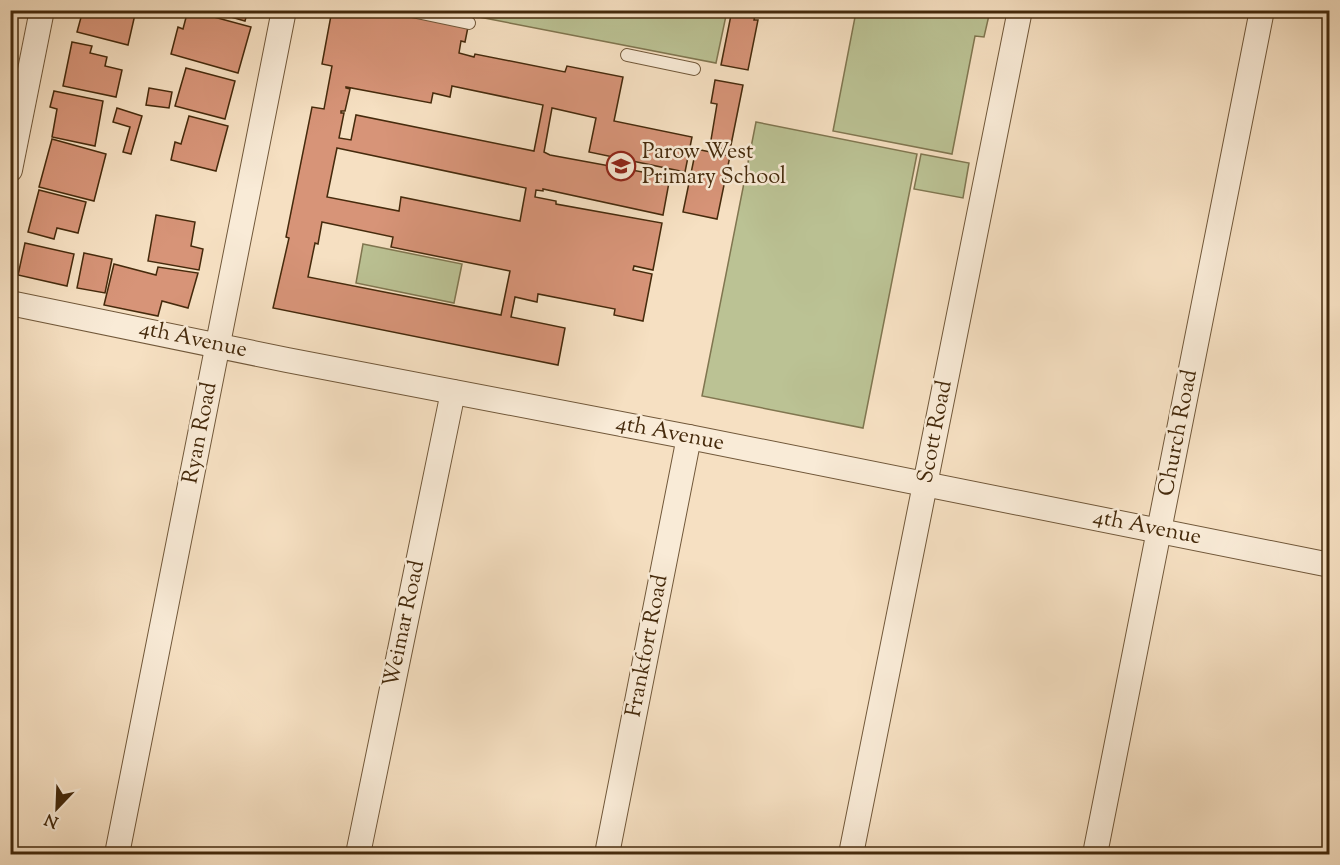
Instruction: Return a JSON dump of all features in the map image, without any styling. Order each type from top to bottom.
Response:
[{"type":"street","points":[[10,170],[42,10]]},
{"type":"street","name":"Ryan Road","points":[[117,855],[284,10]]},
{"type":"street","name":"Scott Road","points":[[851,855],[1020,10]]},
{"type":"street","name":"Church Road","points":[[1095,855],[1262,10]]},
{"type":"street","name":"4th Avenue","points":[[10,303],[453,393],[689,437],[1329,565]]},
{"type":"street","name":"Weimar Road","points":[[358,855],[453,393]]},
{"type":"street","name":"Frankfort Road","points":[[607,855],[689,437]]},
{"type":"lane","points":[[407,10],[469,23]]},
{"type":"lane","points":[[627,55],[694,69]]},
{"type":"green space","points":[[727,10],[716,63],[448,11]]},
{"type":"green space","points":[[849,11],[990,11],[984,37],[975,36],[952,154],[833,131],[856,12]]},
{"type":"green space","points":[[756,122],[917,154],[863,428],[702,396]]},
{"type":"green space","points":[[921,154],[969,163],[963,198],[914,189]]},
{"type":"green space","points":[[363,244],[462,264],[454,303],[356,283]]},
{"type":"building","points":[[83,10],[136,10],[128,45],[77,32]]},
{"type":"building","points":[[188,10],[251,27],[238,73],[171,54],[178,27],[183,29]]},
{"type":"building","points":[[226,10],[248,10],[245,21],[224,15]]},
{"type":"building","points":[[332,10],[382,10],[468,27],[465,42],[461,41],[459,53],[474,57],[475,54],[565,72],[567,66],[623,77],[614,121],[692,137],[685,172],[589,152],[596,118],[552,108],[544,152],[670,177],[663,215],[543,189],[543,191],[536,190],[535,197],[556,201],[556,204],[662,223],[653,270],[634,266],[633,270],[652,274],[643,321],[614,315],[615,309],[538,294],[537,302],[515,297],[511,317],[565,328],[558,365],[273,308],[289,238],[286,237],[312,107],[324,109],[332,66],[322,64]],"holes":[[[452,86],[543,105],[534,151],[356,115],[351,140],[339,138],[344,113],[341,111],[345,111],[350,89],[346,87],[431,103],[433,93],[450,97]],[[337,148],[526,188],[520,221],[401,197],[399,211],[327,197]],[[322,222],[393,237],[391,247],[510,271],[501,315],[308,277],[315,243],[318,244]]]},
{"type":"building","points":[[732,10],[756,10],[754,20],[758,20],[748,70],[721,65]]},
{"type":"building","points":[[72,42],[92,46],[90,53],[107,57],[105,66],[122,70],[116,97],[63,86]]},
{"type":"building","points":[[186,68],[235,81],[225,119],[175,106]]},
{"type":"building","points":[[715,80],[743,85],[730,150],[710,146],[717,104],[711,103]]},
{"type":"building","points":[[149,88],[172,92],[169,108],[146,105]]},
{"type":"building","points":[[54,91],[103,101],[95,146],[52,137],[57,109],[50,107]]},
{"type":"building","points":[[117,108],[142,116],[131,154],[123,152],[130,127],[113,122]]},
{"type":"building","points":[[189,116],[228,126],[216,171],[171,160],[175,142],[181,144]]},
{"type":"building","points":[[52,139],[106,154],[94,201],[39,187]]},
{"type":"building","points":[[696,149],[730,156],[717,219],[683,212]]},
{"type":"building","points":[[39,190],[86,202],[78,233],[57,228],[54,239],[28,232]]},
{"type":"building","points":[[156,215],[195,222],[191,246],[203,249],[199,270],[148,261]]},
{"type":"building","points":[[25,243],[74,254],[67,286],[18,275]]},
{"type":"building","points":[[84,253],[112,259],[105,293],[77,288]]},
{"type":"building","points":[[114,264],[156,275],[158,267],[198,273],[188,308],[162,301],[158,316],[104,305]]},
{"type":"place","name":"Parow West Primary School","points":[[621,166]]}]
